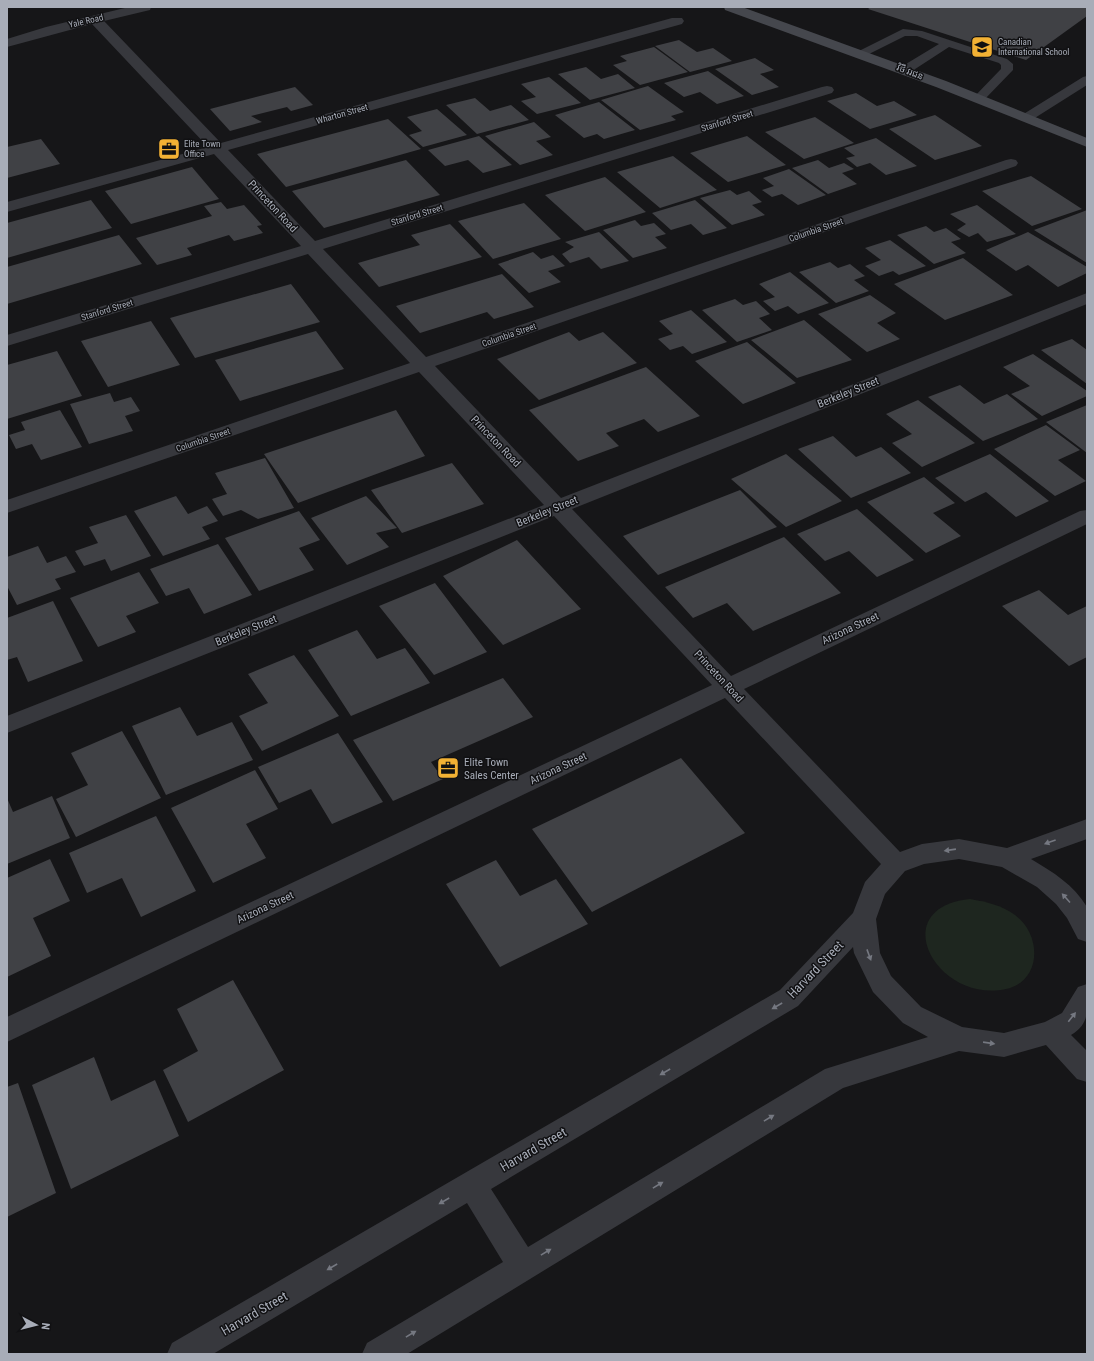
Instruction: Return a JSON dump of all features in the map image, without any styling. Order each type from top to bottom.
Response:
[{"type":"street","name":"Yale Road","points":[[7,43],[51,30],[145,7]]},
{"type":"street","name":"វិថី វរជន","points":[[730,7],[979,98],[1087,143]]},
{"type":"street","name":"Princeton Road","points":[[95,19],[896,864]]},
{"type":"street","name":"Wharton Street","points":[[7,207],[677,21]]},
{"type":"street","name":"Yale Road","points":[[7,37],[51,30]]},
{"type":"street","name":"Stanford Street","points":[[7,341],[827,90]]},
{"type":"street","name":"Columbia Street","points":[[7,507],[1011,163]]},
{"type":"street","name":"Berkeley Street","points":[[7,724],[1087,298]]},
{"type":"street","name":"Arizona Street","points":[[7,1030],[1087,516]]},
{"type":"street","points":[[1006,858],[1087,830]]},
{"type":"street","points":[[1087,931],[1076,911],[1065,897],[1046,880],[1006,858],[959,849],[922,854],[896,864],[874,889],[863,919],[867,953],[882,984],[912,1015],[959,1038],[1004,1045],[1052,1032],[1071,1021],[1087,995]]},
{"type":"street","name":"Harvard Street","points":[[183,1354],[789,998],[863,919]]},
{"type":"street","points":[[1052,1032],[1087,1070]]},
{"type":"street","points":[[378,1354],[835,1078],[959,1038]]},
{"type":"street","points":[[472,1185],[523,1266]]},
{"type":"lane","points":[[861,54],[903,32],[918,33],[1003,61],[1007,64],[1007,70],[979,98]]},
{"type":"lane","points":[[905,70],[948,43]]},
{"type":"lane","points":[[1026,118],[1087,80]]},
{"type":"shaded area","points":[[970,899],[994,904],[1010,912],[1024,924],[1030,934],[1034,945],[1032,967],[1026,977],[1018,984],[1006,989],[981,990],[959,983],[942,969],[930,953],[925,935],[930,919],[944,906]]},
{"type":"building","points":[[871,7],[1087,7],[1087,16],[1026,60],[868,9]]},
{"type":"building","points":[[679,40],[697,52],[713,48],[732,61],[690,72],[655,46]]},
{"type":"building","points":[[654,47],[688,72],[640,85],[613,65],[627,61],[620,56]]},
{"type":"building","points":[[755,58],[774,70],[760,74],[779,87],[752,95],[715,69]]},
{"type":"building","points":[[586,67],[601,79],[618,74],[635,88],[590,100],[558,74]]},
{"type":"building","points":[[708,71],[744,96],[717,104],[700,92],[684,97],[664,83]]},
{"type":"building","points":[[549,77],[581,103],[537,114],[521,101],[536,97],[521,84]]},
{"type":"building","points":[[648,86],[684,112],[671,116],[676,120],[640,130],[601,100]]},
{"type":"building","points":[[295,87],[313,105],[291,111],[287,107],[251,116],[262,122],[230,131],[210,109]]},
{"type":"building","points":[[856,93],[877,106],[894,101],[917,115],[870,129],[827,101]]},
{"type":"building","points":[[475,98],[490,111],[511,105],[529,120],[477,134],[446,105]]},
{"type":"building","points":[[599,102],[635,130],[604,139],[597,134],[584,138],[555,115]]},
{"type":"building","points":[[437,109],[467,135],[423,147],[409,135],[422,131],[407,117]]},
{"type":"building","points":[[935,115],[982,146],[935,160],[889,129]]},
{"type":"building","points":[[815,117],[854,143],[804,159],[765,132]]},
{"type":"building","points":[[388,119],[421,149],[286,187],[257,154]]},
{"type":"building","points":[[534,122],[551,137],[536,141],[553,155],[520,165],[485,136]]},
{"type":"building","points":[[479,136],[512,165],[483,173],[468,160],[445,166],[428,150]]},
{"type":"building","points":[[747,136],[786,165],[728,182],[690,153]]},
{"type":"building","points":[[876,138],[917,166],[886,175],[870,163],[857,167],[846,158],[855,156],[844,148]]},
{"type":"building","points":[[41,139],[60,164],[7,178],[7,147]]},
{"type":"building","points":[[673,156],[717,190],[660,208],[617,172]]},
{"type":"building","points":[[406,160],[440,195],[324,228],[292,191]]},
{"type":"building","points":[[818,160],[829,168],[844,163],[854,169],[842,173],[857,184],[828,194],[792,168]]},
{"type":"building","points":[[192,167],[219,199],[131,224],[105,191]]},
{"type":"building","points":[[789,169],[826,195],[798,205],[782,194],[772,197],[762,190],[774,186],[763,178]]},
{"type":"building","points":[[1031,176],[1082,209],[1032,226],[982,191]]},
{"type":"building","points":[[605,177],[646,212],[585,231],[545,195]]},
{"type":"building","points":[[730,190],[737,195],[749,191],[762,202],[752,205],[765,215],[732,225],[700,198]]},
{"type":"building","points":[[91,200],[112,228],[7,258],[7,223]]},
{"type":"building","points":[[695,200],[727,228],[703,235],[691,224],[671,230],[652,213]]},
{"type":"building","points":[[221,202],[227,209],[244,205],[262,225],[257,226],[263,233],[234,241],[229,235],[187,248],[192,255],[157,265],[136,238],[212,216],[204,206]]},
{"type":"building","points":[[524,203],[561,239],[493,259],[458,221]]},
{"type":"building","points":[[977,205],[1016,234],[987,242],[978,233],[969,237],[957,230],[966,224],[950,214]]},
{"type":"building","points":[[1087,210],[1087,263],[1034,230],[1082,212]]},
{"type":"building","points":[[635,220],[641,226],[654,223],[666,234],[655,237],[667,248],[633,258],[603,230]]},
{"type":"building","points":[[450,224],[482,257],[379,287],[358,263],[420,245],[411,235]]},
{"type":"building","points":[[926,226],[934,232],[946,228],[961,239],[951,242],[966,253],[934,264],[897,235]]},
{"type":"building","points":[[599,232],[629,261],[601,269],[589,257],[570,263],[562,254],[574,247],[565,242]]},
{"type":"building","points":[[1028,232],[1087,267],[1087,273],[1058,287],[1028,265],[1016,271],[986,250]]},
{"type":"building","points":[[119,235],[142,264],[7,304],[7,267]]},
{"type":"building","points":[[890,240],[926,266],[899,275],[893,271],[879,276],[865,266],[881,260],[865,248]]},
{"type":"building","points":[[533,252],[541,259],[553,255],[565,266],[548,271],[561,282],[529,293],[498,264]]},
{"type":"building","points":[[963,258],[1013,295],[945,320],[894,284]]},
{"type":"building","points":[[830,262],[838,268],[850,264],[865,276],[854,280],[869,291],[836,303],[799,272]]},
{"type":"building","points":[[790,272],[829,303],[798,314],[788,306],[775,311],[763,301],[775,297],[759,284]]},
{"type":"building","points":[[502,274],[534,307],[494,319],[487,312],[420,333],[396,306]]},
{"type":"building","points":[[291,284],[320,322],[195,358],[170,318]]},
{"type":"building","points":[[870,295],[896,313],[877,323],[900,339],[867,352],[818,314]]},
{"type":"building","points":[[735,299],[743,305],[756,301],[770,314],[759,318],[772,330],[737,342],[702,310]]},
{"type":"building","points":[[691,310],[727,342],[692,354],[683,346],[670,350],[658,339],[673,334],[659,321]]},
{"type":"building","points":[[804,320],[852,360],[797,378],[751,340]]},
{"type":"building","points":[[151,321],[180,365],[108,387],[81,341]]},
{"type":"building","points":[[316,331],[344,369],[240,401],[215,360]]},
{"type":"building","points":[[569,332],[579,341],[603,332],[637,363],[539,400],[497,359]]},
{"type":"building","points":[[1072,339],[1087,350],[1087,384],[1041,350]]},
{"type":"building","points":[[747,342],[796,383],[743,404],[695,361]]},
{"type":"building","points":[[57,351],[82,396],[7,419],[7,365]]},
{"type":"building","points":[[1033,354],[1087,391],[1087,396],[1042,416],[1011,394],[1030,386],[1003,367]]},
{"type":"building","points":[[646,367],[700,416],[658,432],[644,419],[606,433],[619,446],[578,461],[529,410]]},
{"type":"building","points":[[960,385],[984,404],[1007,394],[1038,419],[983,441],[928,397]]},
{"type":"building","points":[[110,393],[114,402],[131,397],[140,411],[125,416],[133,431],[89,444],[70,404]]},
{"type":"building","points":[[918,400],[975,443],[922,467],[892,443],[912,434],[886,414]]},
{"type":"building","points":[[1087,405],[1087,453],[1046,422]]},
{"type":"building","points":[[60,410],[82,447],[41,460],[32,444],[16,449],[9,435],[25,430],[21,422]]},
{"type":"building","points":[[396,410],[425,456],[298,503],[264,454]]},
{"type":"building","points":[[1046,425],[1080,450],[1058,460],[1086,481],[1055,496],[994,449]]},
{"type":"building","points":[[833,436],[856,457],[881,447],[911,473],[851,498],[798,449]]},
{"type":"building","points":[[786,454],[842,501],[786,527],[731,479]]},
{"type":"building","points":[[990,454],[1049,501],[1016,517],[986,492],[965,502],[935,478]]},
{"type":"building","points":[[265,458],[294,508],[258,519],[241,510],[223,516],[212,499],[227,494],[215,473]]},
{"type":"building","points":[[452,463],[484,504],[402,533],[371,490]]},
{"type":"building","points":[[924,477],[955,503],[933,513],[961,536],[926,553],[867,502]]},
{"type":"building","points":[[740,490],[777,527],[658,575],[623,536]]},
{"type":"building","points":[[176,496],[188,514],[207,506],[218,521],[202,527],[210,539],[163,556],[134,511]]},
{"type":"building","points":[[366,496],[397,528],[376,533],[389,547],[347,565],[311,518]]},
{"type":"building","points":[[857,509],[914,560],[877,577],[849,551],[825,561],[797,534]]},
{"type":"building","points":[[299,511],[320,540],[299,548],[314,570],[259,591],[225,538]]},
{"type":"building","points":[[126,515],[151,556],[111,571],[105,559],[84,566],[75,551],[98,543],[89,527]]},
{"type":"building","points":[[784,537],[841,593],[753,631],[727,603],[693,618],[665,587]]},
{"type":"building","points":[[517,540],[581,609],[503,645],[443,576]]},
{"type":"building","points":[[218,544],[252,595],[204,614],[189,588],[166,596],[150,569]]},
{"type":"building","points":[[38,546],[47,563],[66,556],[76,572],[55,579],[61,589],[17,605],[7,586],[7,557]]},
{"type":"building","points":[[139,572],[159,603],[126,616],[136,632],[98,647],[70,598]]},
{"type":"building","points":[[435,583],[487,652],[434,675],[379,606]]},
{"type":"building","points":[[1039,590],[1068,615],[1087,606],[1087,657],[1069,666],[1002,606]]},
{"type":"building","points":[[53,601],[83,661],[28,682],[17,657],[7,660],[7,618]]},
{"type":"building","points":[[357,630],[377,659],[405,648],[430,683],[351,716],[308,650]]},
{"type":"building","points":[[294,655],[339,716],[262,751],[239,716],[268,703],[248,674]]},
{"type":"building","points":[[503,678],[533,717],[431,762],[443,779],[393,801],[353,740]]},
{"type":"building","points":[[180,707],[197,736],[232,722],[253,760],[166,795],[132,726]]},
{"type":"building","points":[[122,731],[161,798],[76,837],[56,799],[88,785],[71,753]]},
{"type":"building","points":[[338,733],[383,802],[332,824],[311,789],[279,803],[258,767]]},
{"type":"building","points":[[681,758],[745,833],[592,912],[532,829]]},
{"type":"building","points":[[255,770],[278,809],[246,824],[266,858],[213,883],[171,808]]},
{"type":"building","points":[[52,796],[70,838],[7,864],[7,798],[13,812]]},
{"type":"building","points":[[156,816],[196,891],[141,917],[122,878],[87,893],[69,853]]},
{"type":"building","points":[[50,859],[70,901],[33,918],[51,956],[7,977],[7,878]]},
{"type":"building","points":[[496,860],[520,896],[556,879],[588,924],[500,967],[446,884]]},
{"type":"building","points":[[233,980],[284,1070],[188,1122],[163,1070],[198,1051],[177,1009]]},
{"type":"building","points":[[94,1057],[111,1101],[155,1080],[179,1136],[71,1189],[32,1085]]},
{"type":"building","points":[[18,1083],[56,1193],[7,1217],[7,1087]]},
{"type":"place","name":"Canadian International School","points":[[982,47]]},
{"type":"place","name":"Elite Town Office","points":[[169,149]]},
{"type":"place","name":"Elite Town Sales Center","points":[[448,768]]}]
